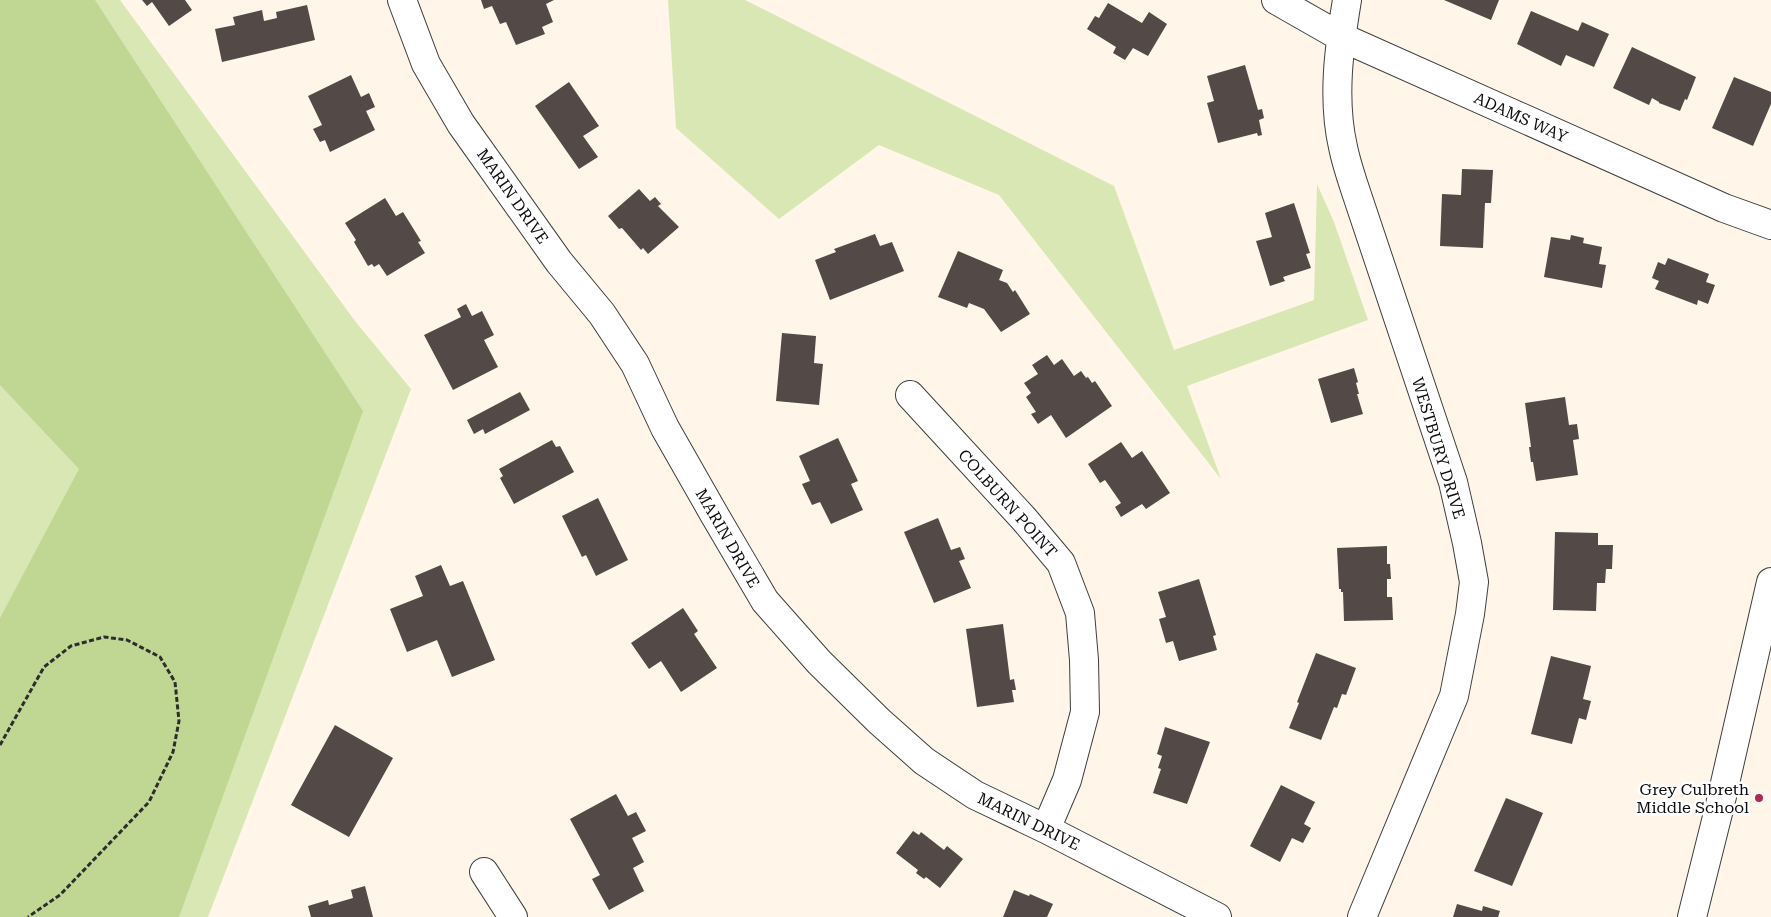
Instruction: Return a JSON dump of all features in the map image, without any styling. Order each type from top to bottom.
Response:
[{"type":"street","name":"MARIN DRIVE","points":[[402,0],[426,64],[461,124],[559,262],[602,314],[635,364],[670,436],[766,601],[819,662],[878,721],[924,761],[975,795],[1046,828],[1217,917]]},
{"type":"street","name":"ADAMS WAY","points":[[1276,0],[1341,37],[1724,208],[1771,225]]},
{"type":"street","name":"WESTBURY DRIVE","points":[[1348,0],[1341,37],[1337,92],[1342,146],[1453,482],[1468,543],[1474,582],[1470,614],[1454,696],[1362,917]]},
{"type":"street","name":"COLBURN POINT","points":[[910,395],[1024,519],[1061,563],[1080,613],[1084,660],[1085,712],[1067,780],[1046,828]]},
{"type":"street","points":[[1692,917],[1720,805],[1771,582]]},
{"type":"street","points":[[484,872],[513,917]]},
{"type":"path","points":[[0,745],[44,667],[71,646],[104,638],[127,640],[160,657],[175,682],[179,721],[173,752],[149,802],[60,896],[28,917]]},
{"type":"green space","points":[[0,0],[120,0],[355,321],[411,389],[208,917],[0,917]]},
{"type":"green space","points":[[0,0],[95,0],[363,411],[179,917],[0,917],[0,618],[79,469],[0,385]]},
{"type":"green space","points":[[668,0],[745,0],[1114,186],[1174,350],[1314,300],[1317,184],[1334,222],[1368,320],[1187,386],[1221,479],[999,195],[879,145],[779,219],[676,128]]},
{"type":"building","points":[[142,0],[185,0],[192,10],[169,26],[152,2],[147,6]]},
{"type":"building","points":[[481,0],[554,0],[546,4],[553,22],[542,27],[545,34],[516,45],[506,22],[500,24],[492,6],[484,9]]},
{"type":"building","points":[[1444,0],[1499,0],[1491,20]]},
{"type":"building","points":[[1108,3],[1142,23],[1149,12],[1167,24],[1148,56],[1133,48],[1125,60],[1113,53],[1116,47],[1087,29],[1095,16],[1099,18]]},
{"type":"building","points":[[307,5],[315,40],[222,62],[215,29],[235,25],[233,17],[262,10],[264,21],[277,18],[276,12]]},
{"type":"building","points":[[1531,11],[1578,31],[1582,22],[1609,34],[1594,67],[1566,55],[1561,66],[1517,44]]},
{"type":"building","points":[[1632,47],[1696,77],[1687,100],[1685,99],[1680,111],[1659,103],[1652,98],[1649,105],[1613,88]]},
{"type":"building","points":[[1245,65],[1258,110],[1262,109],[1264,118],[1259,120],[1262,135],[1258,136],[1257,133],[1218,143],[1207,103],[1214,101],[1207,76]]},
{"type":"building","points":[[351,75],[361,97],[369,93],[375,107],[366,111],[375,130],[330,152],[325,140],[320,142],[313,129],[322,125],[308,96]]},
{"type":"building","points":[[1734,77],[1771,92],[1771,104],[1753,146],[1712,128]]},
{"type":"building","points":[[569,82],[599,126],[583,136],[598,157],[579,169],[535,106]]},
{"type":"building","points":[[1462,169],[1493,170],[1491,203],[1485,203],[1483,248],[1440,246],[1442,194],[1461,195]]},
{"type":"building","points":[[639,189],[650,201],[655,197],[661,204],[658,206],[679,227],[648,254],[643,248],[641,250],[622,228],[619,229],[608,216]]},
{"type":"building","points":[[385,198],[396,216],[403,212],[421,241],[418,242],[425,253],[387,276],[379,264],[374,267],[372,264],[368,266],[354,242],[356,240],[345,223]]},
{"type":"building","points":[[1294,203],[1310,253],[1306,254],[1311,268],[1283,277],[1285,281],[1270,286],[1256,241],[1272,237],[1265,213]]},
{"type":"building","points":[[875,234],[880,246],[892,242],[904,271],[830,300],[815,260],[836,252],[834,249]]},
{"type":"building","points":[[1571,235],[1584,238],[1583,243],[1602,247],[1599,264],[1606,265],[1602,288],[1544,277],[1551,237],[1570,240]]},
{"type":"building","points":[[958,251],[1003,270],[999,280],[1007,283],[1013,292],[1015,290],[1030,314],[1001,332],[984,309],[969,303],[967,308],[938,297]]},
{"type":"building","points":[[1668,258],[1709,274],[1706,282],[1715,285],[1708,304],[1698,300],[1697,305],[1655,289],[1659,281],[1652,278],[1658,262],[1665,265]]},
{"type":"building","points":[[466,304],[472,316],[482,311],[494,335],[484,340],[498,367],[453,390],[424,335],[461,317],[457,309]]},
{"type":"building","points":[[782,333],[816,336],[814,363],[823,364],[819,405],[776,401]]},
{"type":"building","points":[[1047,355],[1054,365],[1062,359],[1074,376],[1081,371],[1092,383],[1095,381],[1112,406],[1066,438],[1051,415],[1038,424],[1031,414],[1036,412],[1026,397],[1031,393],[1024,383],[1038,374],[1032,365]]},
{"type":"building","points":[[1354,368],[1358,382],[1356,383],[1359,394],[1357,394],[1363,414],[1331,423],[1318,379]]},
{"type":"building","points":[[520,392],[530,410],[485,434],[483,429],[474,434],[467,420]]},
{"type":"building","points":[[1565,397],[1569,425],[1577,424],[1579,439],[1573,440],[1578,475],[1536,481],[1533,462],[1531,462],[1529,447],[1531,447],[1525,403]]},
{"type":"building","points":[[838,438],[858,481],[851,484],[863,510],[831,524],[820,502],[812,505],[802,484],[810,481],[799,456]]},
{"type":"building","points":[[552,440],[556,447],[560,446],[574,472],[514,504],[500,478],[503,476],[499,469]]},
{"type":"building","points":[[1121,442],[1132,458],[1142,451],[1170,493],[1146,509],[1142,504],[1121,517],[1115,507],[1121,503],[1105,480],[1100,483],[1088,464]]},
{"type":"building","points":[[598,498],[628,560],[596,576],[586,555],[582,557],[562,516]]},
{"type":"building","points":[[938,518],[951,550],[960,547],[965,559],[959,561],[971,588],[934,603],[904,532]]},
{"type":"building","points":[[1555,532],[1598,533],[1598,545],[1613,545],[1612,569],[1606,569],[1605,583],[1597,583],[1596,611],[1553,610]]},
{"type":"building","points":[[1387,546],[1387,564],[1390,564],[1391,579],[1387,579],[1387,597],[1392,597],[1393,620],[1344,621],[1343,592],[1339,589],[1337,548]]},
{"type":"building","points":[[441,565],[450,586],[463,581],[495,660],[452,677],[437,640],[407,652],[390,609],[423,596],[415,576]]},
{"type":"building","points":[[1199,579],[1216,635],[1213,636],[1217,650],[1179,661],[1173,641],[1166,643],[1159,619],[1166,617],[1158,592]]},
{"type":"building","points":[[683,608],[698,631],[694,634],[717,668],[681,692],[661,661],[649,669],[631,643]]},
{"type":"building","points":[[1003,624],[1010,680],[1014,679],[1016,690],[1012,690],[1014,702],[977,707],[966,629]]},
{"type":"building","points":[[1316,653],[1356,668],[1346,695],[1342,694],[1337,708],[1334,707],[1321,740],[1289,728]]},
{"type":"building","points":[[1551,656],[1591,666],[1583,699],[1591,701],[1586,720],[1579,718],[1572,744],[1531,734]]},
{"type":"building","points":[[335,725],[393,758],[349,837],[291,805]]},
{"type":"building","points":[[1165,727],[1210,742],[1187,804],[1153,793],[1161,769],[1158,768],[1162,756],[1157,754]]},
{"type":"building","points":[[1281,785],[1315,802],[1304,824],[1311,828],[1303,843],[1292,838],[1280,862],[1250,846]]},
{"type":"building","points":[[616,794],[628,816],[636,812],[646,831],[632,838],[644,862],[633,868],[644,891],[609,910],[592,879],[600,875],[570,819]]},
{"type":"building","points":[[1506,798],[1543,813],[1512,886],[1474,871]]},
{"type":"building","points":[[913,831],[919,835],[921,832],[944,850],[947,846],[963,859],[940,888],[926,877],[924,879],[916,873],[918,870],[896,853]]},
{"type":"building","points":[[365,886],[373,917],[311,917],[308,906],[328,900],[329,905],[353,898],[351,890]]},
{"type":"building","points":[[1014,890],[1029,896],[1030,894],[1053,904],[1047,917],[1003,917]]},
{"type":"building","points":[[1457,904],[1482,911],[1483,906],[1500,911],[1498,917],[1453,917]]},
{"type":"place","name":"Grey Culbreth Middle School","points":[[1759,798]]}]
